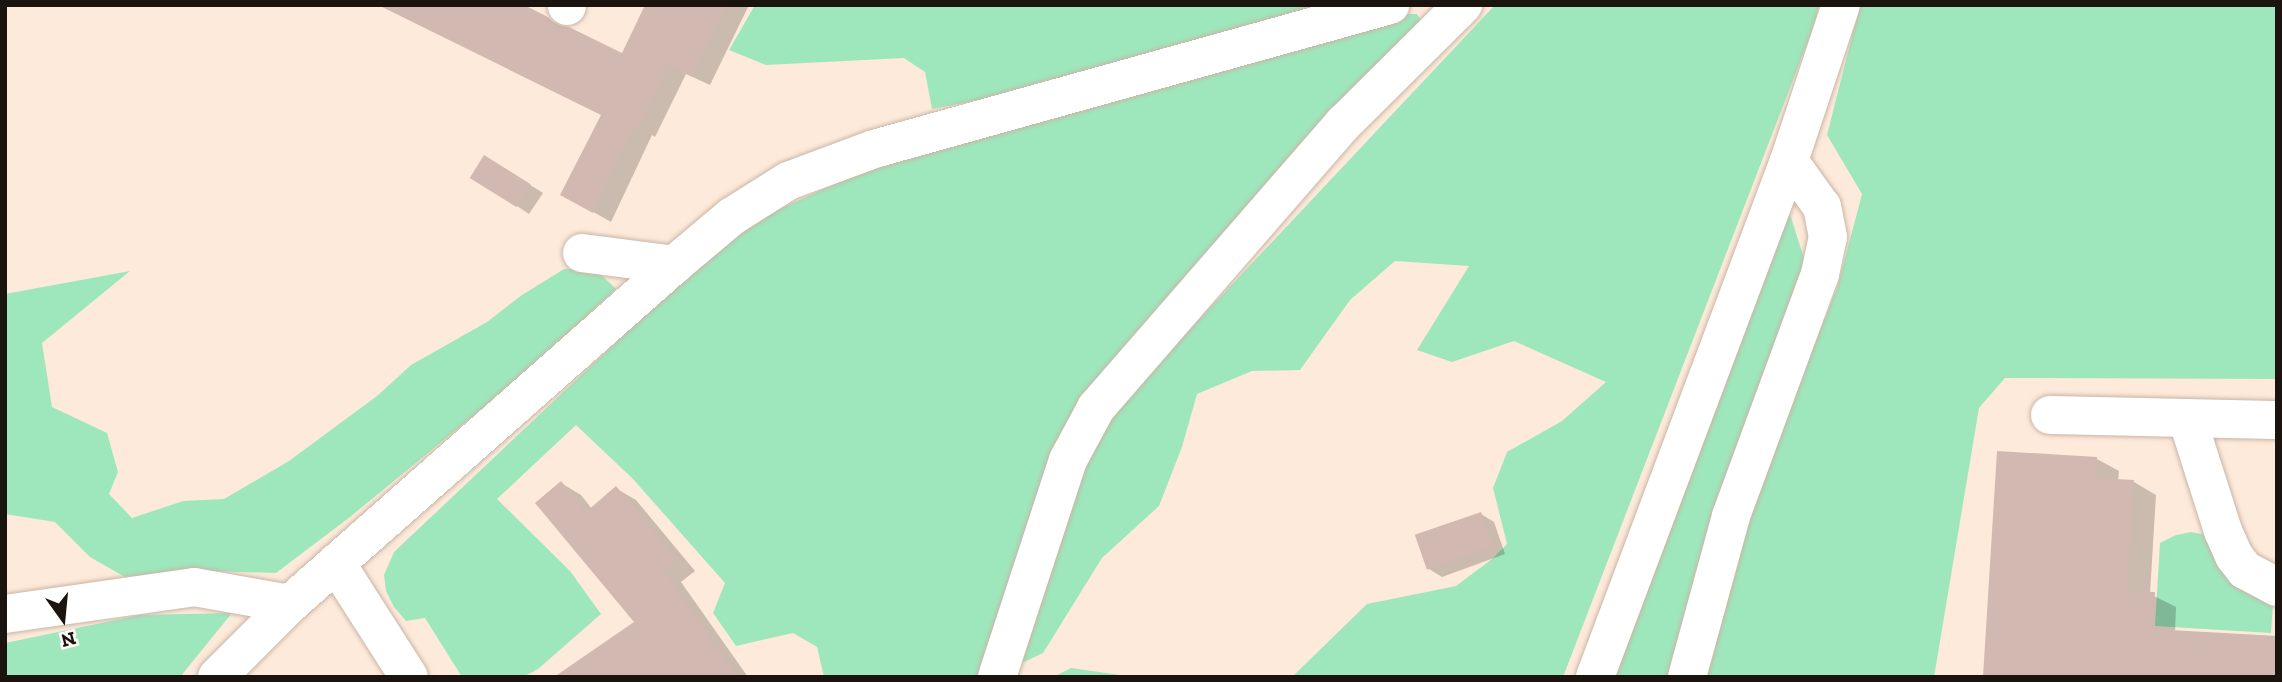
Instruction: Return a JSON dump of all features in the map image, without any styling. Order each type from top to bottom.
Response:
[{"type":"street","points":[[217,677],[290,604],[674,265],[731,216],[788,181],[874,149],[1390,5]]},
{"type":"street","points":[[997,677],[1068,460],[1096,408],[1344,123],[1463,5]]},
{"type":"street","points":[[1595,677],[1788,161],[1842,5]]},
{"type":"street","points":[[1687,677],[1731,516],[1820,274],[1828,237],[1822,207],[1788,161]]},
{"type":"street","points":[[582,253],[674,265]]},
{"type":"street","points":[[2050,415],[2277,420]]},
{"type":"street","points":[[2188,418],[2223,531],[2234,556],[2245,570],[2277,587]]},
{"type":"street","points":[[336,563],[409,677]]},
{"type":"street","points":[[5,614],[194,587],[290,604]]},
{"type":"green space","points":[[755,5],[1339,5],[984,99],[932,109],[925,72],[904,58],[766,65],[729,50]]},
{"type":"green space","points":[[1495,5],[1819,5],[1815,23],[1563,677],[1292,677],[1367,604],[1456,586],[1492,559],[1507,544],[1493,488],[1507,452],[1562,421],[1606,382],[1514,341],[1452,362],[1417,350],[1469,266],[1395,261],[1350,300],[1300,370],[1252,371],[1197,394],[1182,447],[1159,506],[1102,558],[1043,653],[1022,663],[1034,602],[1090,444],[1129,394]]},
{"type":"green space","points":[[1860,5],[2277,5],[2277,379],[2005,378],[1979,408],[1934,677],[1702,677],[1749,512],[1838,285],[1862,194],[1827,135]]},
{"type":"green space","points":[[1406,14],[1417,14],[1421,21],[1089,394],[981,677],[824,677],[817,647],[793,633],[736,646],[713,613],[725,583],[633,479],[576,425],[497,499],[570,571],[601,614],[538,669],[523,677],[462,677],[425,618],[406,621],[394,607],[386,591],[384,575],[394,552],[681,281],[734,237],[775,211],[855,175]]},
{"type":"green space","points":[[1790,214],[1806,265],[1676,677],[1613,677],[1780,219]]},
{"type":"green space","points":[[593,267],[616,289],[519,378],[350,517],[276,573],[209,571],[125,577],[90,557],[55,522],[5,514],[5,294],[130,271],[42,343],[52,407],[107,433],[118,472],[109,494],[132,518],[183,501],[224,499],[289,461],[377,396],[411,365],[487,322],[522,295],[564,269]]},
{"type":"green space","points":[[2191,532],[2206,535],[2273,603],[2271,633],[2155,626],[2160,543],[2176,535]]},
{"type":"green space","points":[[232,613],[180,677],[5,677],[5,643],[140,615]]},
{"type":"green space","points":[[1071,668],[1134,677],[1053,677]]},
{"type":"building","points":[[378,5],[524,5],[548,17],[557,25],[569,27],[622,53],[645,5],[727,5],[693,77],[668,65],[638,129],[634,127],[593,213],[560,195],[601,115]]},
{"type":"building","points":[[484,155],[531,184],[516,207],[470,178]]},
{"type":"building","points":[[1997,451],[2097,457],[2096,478],[2134,480],[2127,591],[2155,592],[2152,629],[2277,636],[2277,677],[1983,677]]},
{"type":"building","points":[[561,481],[586,512],[616,486],[676,559],[663,570],[737,677],[554,677],[634,622],[535,503]]},
{"type":"building","points":[[1481,512],[1493,547],[1427,570],[1415,535]]}]
